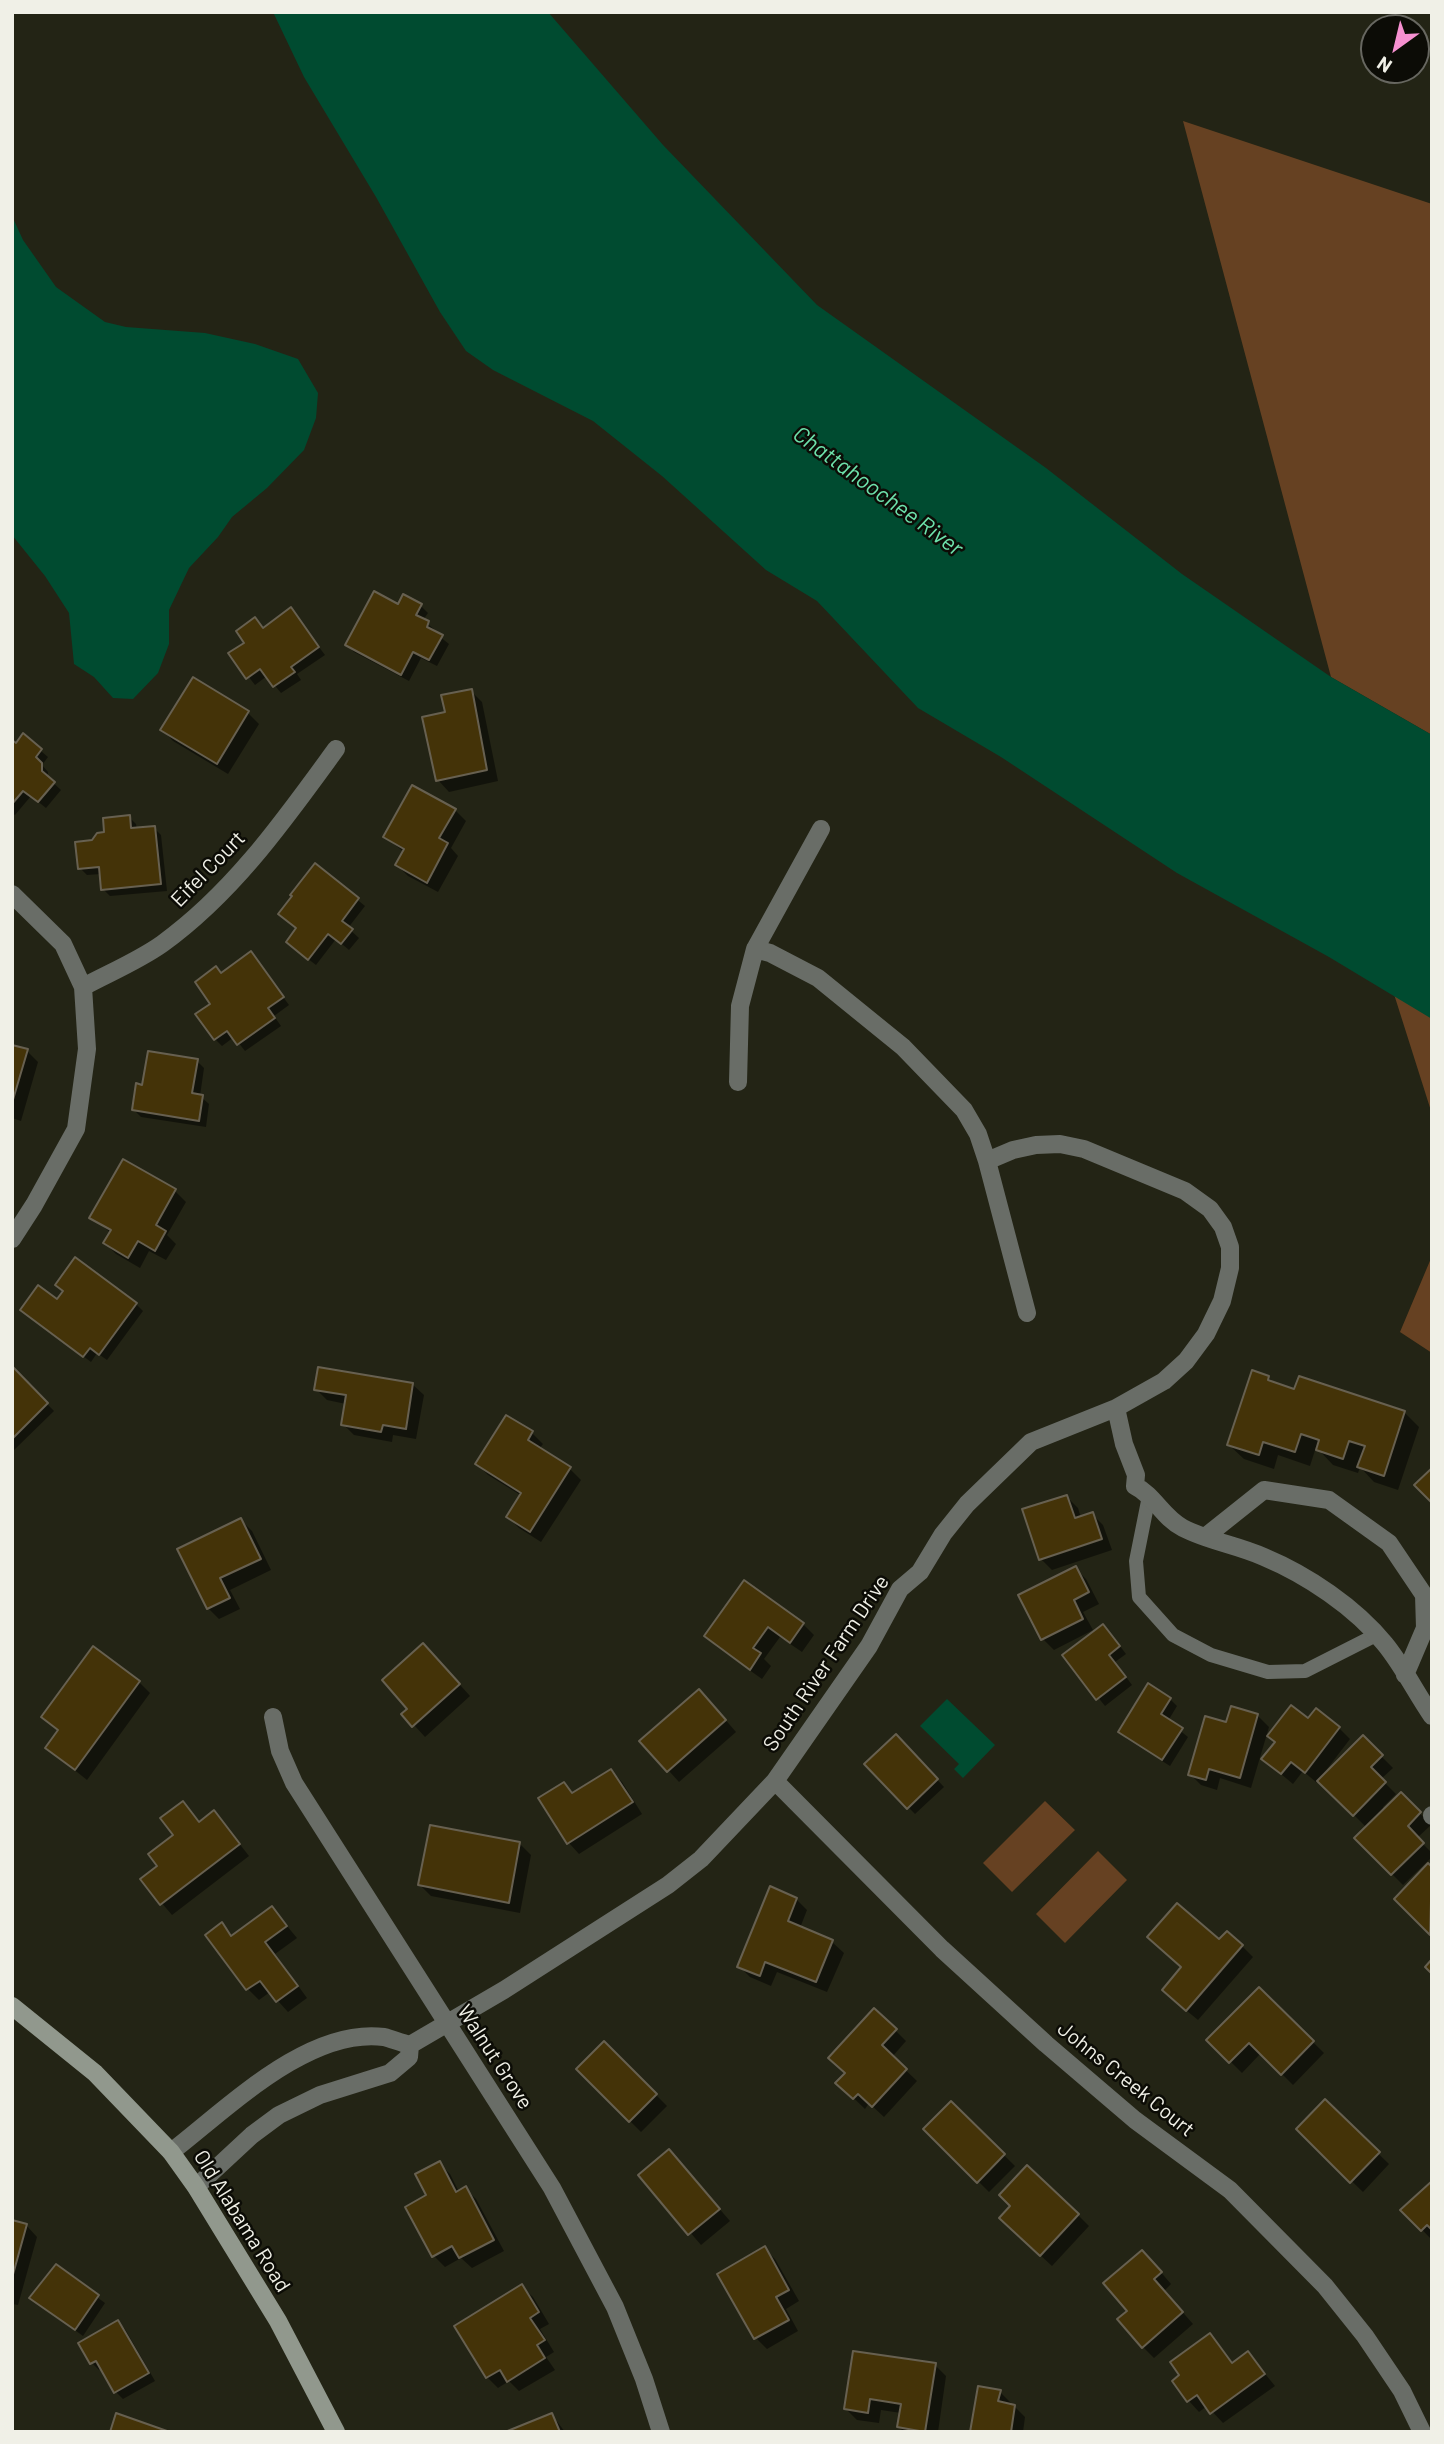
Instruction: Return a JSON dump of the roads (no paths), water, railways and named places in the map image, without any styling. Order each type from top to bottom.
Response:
[{"type":"main road","name":"Old Alabama Road","points":[[12,2006],[95,2073],[171,2152],[197,2187],[278,2321],[336,2432]]},
{"type":"street","name":"Eifel Court","points":[[83,988],[161,945],[214,901],[280,826],[336,749]]},
{"type":"street","points":[[738,1082],[740,1006],[755,949],[821,829]]},
{"type":"street","points":[[12,894],[63,944],[83,988],[87,1049],[76,1129],[34,1205],[12,1238]]},
{"type":"street","points":[[755,949],[770,953],[818,978],[903,1047],[964,1110],[978,1134],[987,1161],[1027,1313]]},
{"type":"street","name":"South River Farm Drive","points":[[197,2187],[252,2135],[279,2115],[320,2095],[390,2073],[409,2057],[410,2045],[503,1990],[668,1885],[701,1859],[775,1781],[869,1646],[900,1589],[920,1572],[943,1534],[967,1504],[1031,1442],[1116,1408],[1164,1381],[1186,1361],[1206,1334],[1222,1301],[1230,1268],[1230,1247],[1223,1227],[1210,1209],[1185,1191],[1084,1149],[1060,1144],[1036,1145],[1013,1150],[987,1161]]},
{"type":"street","points":[[1116,1408],[1124,1444],[1136,1475],[1135,1486],[1144,1490],[1176,1524],[1205,1537],[1263,1556],[1333,1595],[1385,1644],[1432,1716]]},
{"type":"street","points":[[1205,1537],[1264,1490],[1329,1500],[1389,1543],[1424,1595],[1425,1628],[1405,1675]]},
{"type":"street","name":"Walnut Grove","points":[[273,1717],[280,1751],[294,1783],[552,2188],[615,2307],[644,2379],[661,2432]]},
{"type":"street","name":"Johns Creek Court","points":[[775,1781],[942,1948],[1046,2044],[1135,2120],[1240,2200],[1325,2286],[1365,2336],[1402,2390],[1422,2432]]},
{"type":"street","points":[[171,2152],[280,2067],[304,2053],[330,2043],[364,2037],[385,2037],[410,2045]]},
{"type":"lane","points":[[1149,1496],[1136,1562],[1139,1597],[1173,1635],[1211,1655],[1268,1672],[1306,1671],[1376,1635]]},
{"type":"water","name":"Chattahoochee River","points":[[273,12],[548,12],[663,145],[817,305],[1046,468],[1182,574],[1331,677],[1432,735],[1432,1019],[1329,957],[1177,873],[1001,757],[918,708],[817,601],[766,570],[662,476],[593,421],[493,370],[466,351],[440,312],[376,197],[304,77]]},
{"type":"water","points":[[12,216],[23,240],[56,287],[105,322],[126,327],[205,333],[255,344],[298,359],[318,393],[316,418],[304,450],[267,488],[232,517],[218,537],[189,568],[169,610],[169,644],[158,673],[133,699],[113,698],[94,677],[74,664],[69,613],[45,576],[12,535]]},
{"type":"water","points":[[947,1699],[995,1745],[963,1778],[954,1769],[959,1764],[920,1726]]}]
